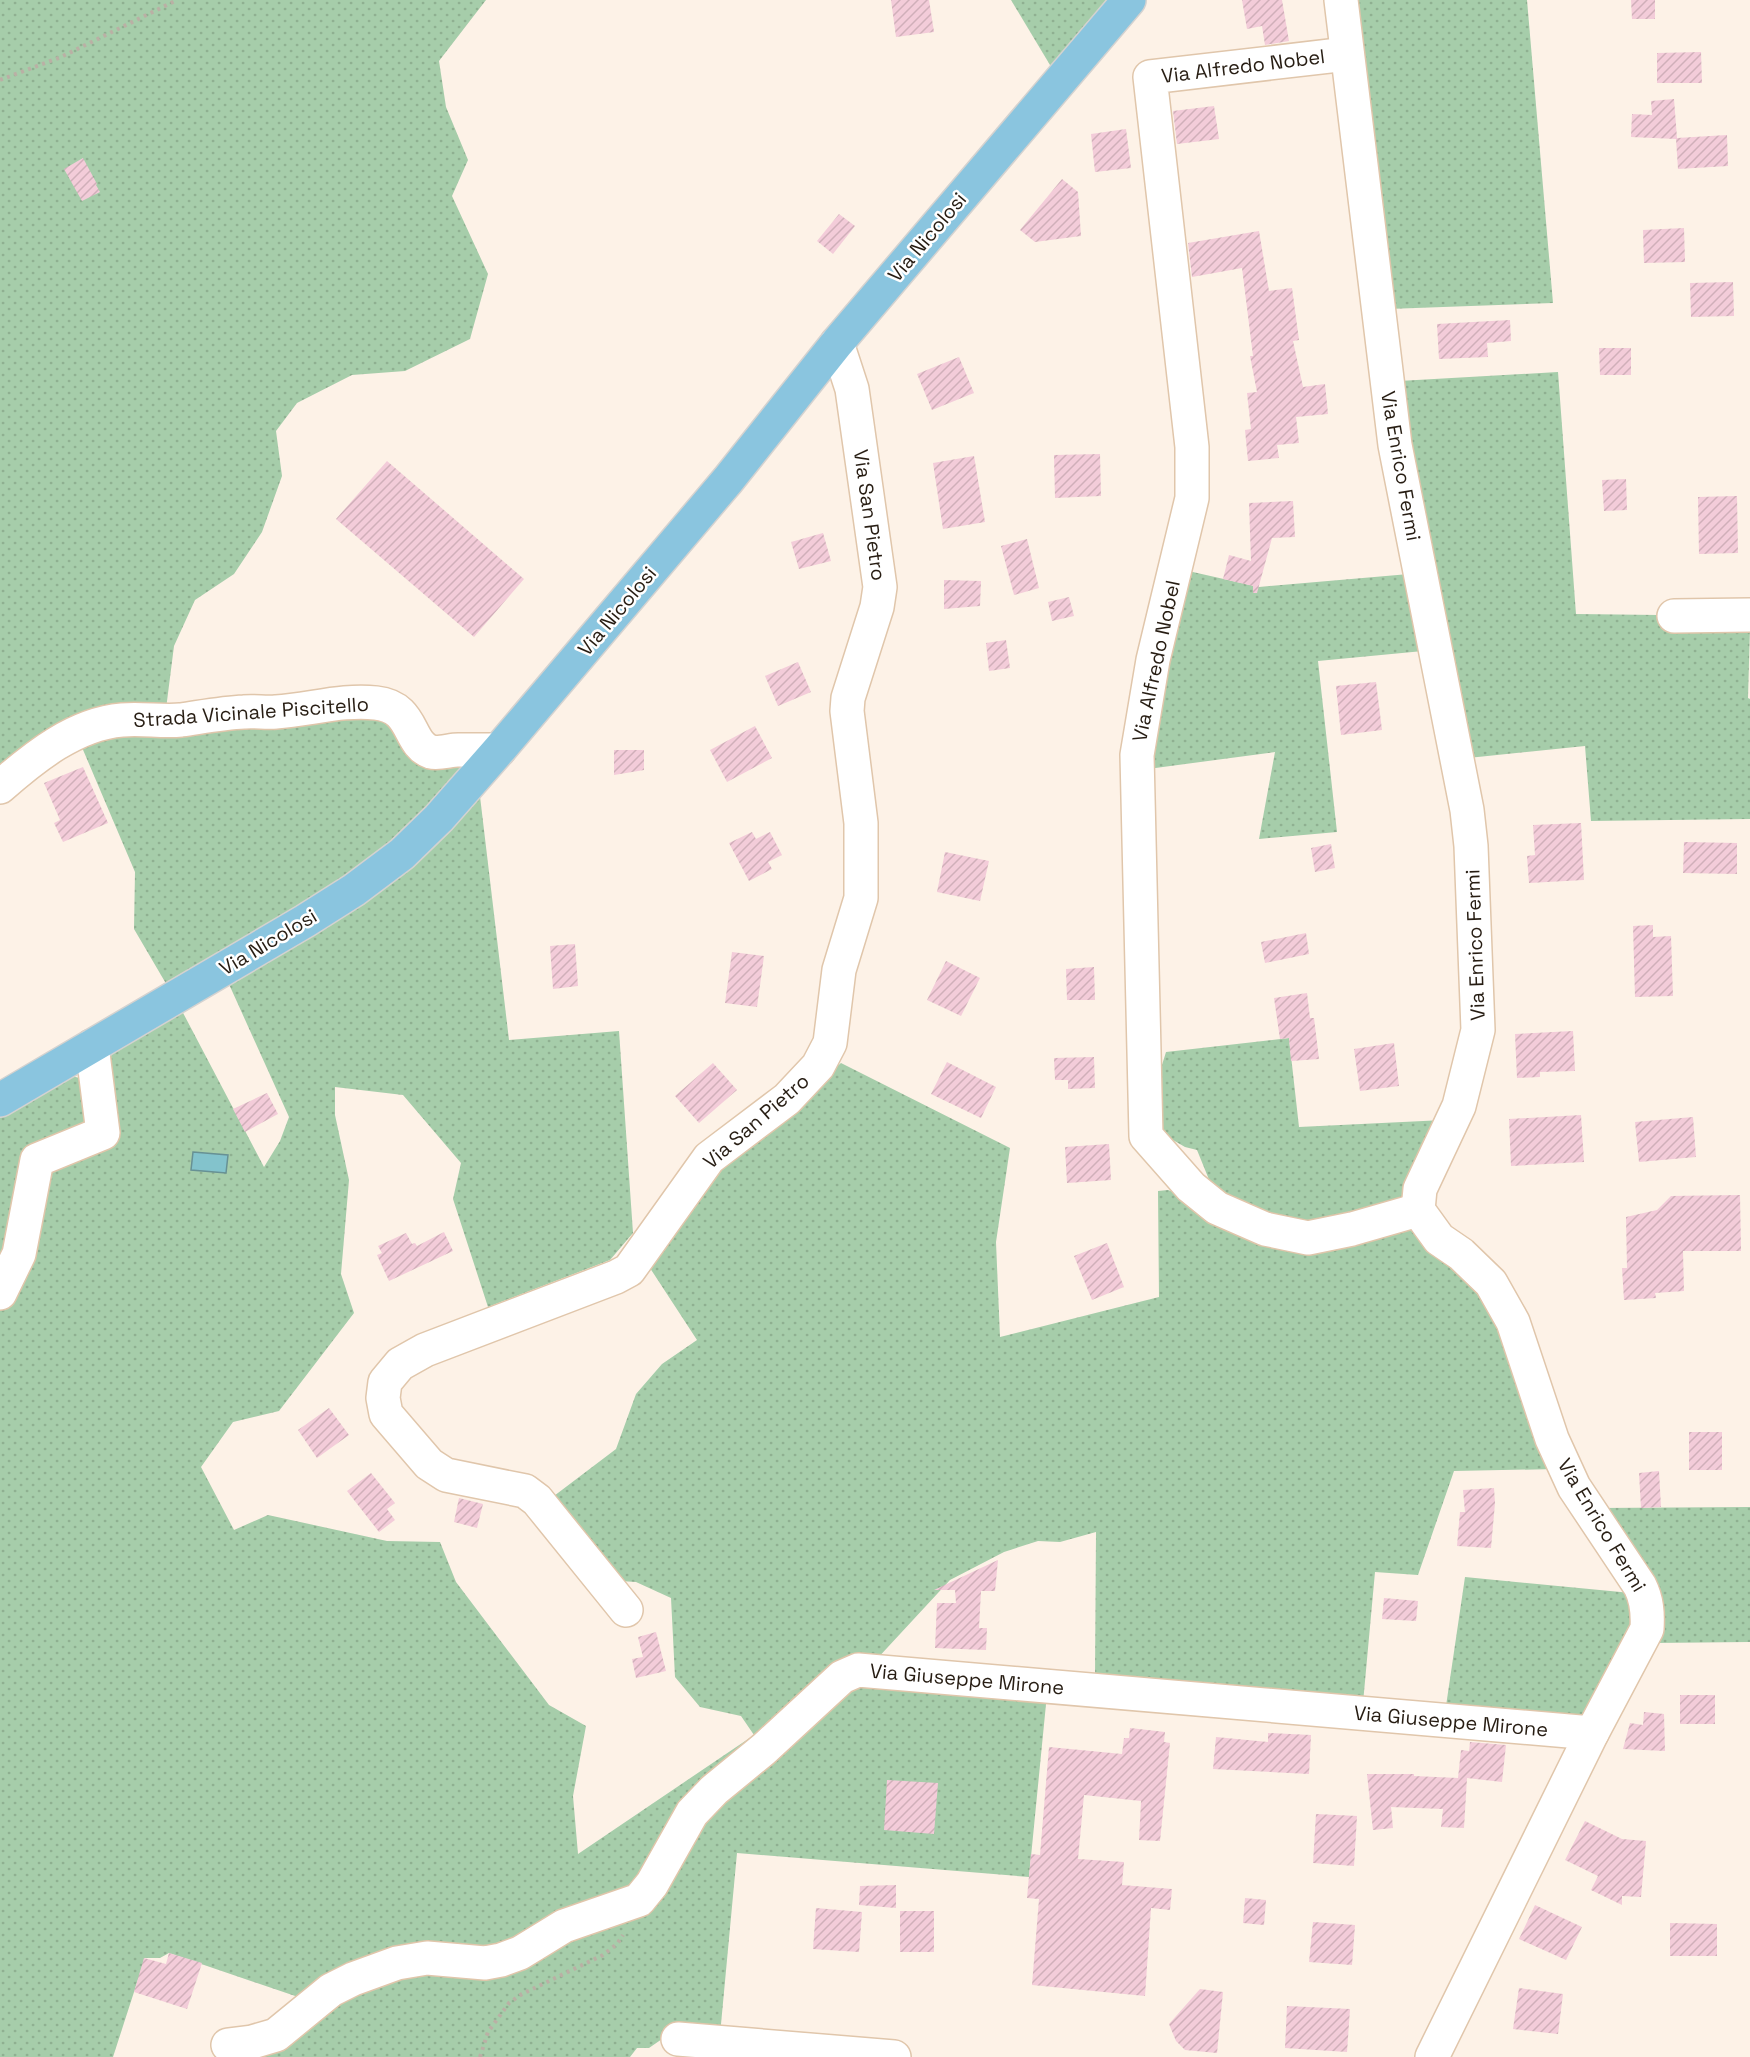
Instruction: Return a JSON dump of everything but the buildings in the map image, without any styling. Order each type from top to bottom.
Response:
[{"type":"main road","name":"Via Nicolosi","points":[[0,1100],[354,890],[402,854],[439,818],[500,750],[728,480],[837,343],[1129,0]]},
{"type":"street","name":"Via Enrico Fermi","points":[[1341,0],[1395,445],[1467,810],[1471,846],[1478,1030],[1459,1106],[1420,1189],[1418,1210],[1439,1239],[1461,1254],[1491,1283],[1513,1322],[1548,1428],[1574,1487],[1646,1597],[1648,1612],[1647,1629],[1592,1733],[1432,2057]]},
{"type":"street","name":"Via Alfredo Nobel","points":[[1347,54],[1150,77],[1192,447],[1192,498],[1153,660],[1137,755],[1146,1136],[1191,1187],[1217,1208],[1265,1229],[1308,1238],[1352,1229],[1418,1210]]},
{"type":"street","name":"Via San Pietro","points":[[626,1610],[537,1500],[525,1491],[446,1475],[429,1464],[386,1414],[383,1398],[386,1382],[400,1364],[425,1350],[629,1270],[709,1158],[786,1099],[818,1066],[830,1043],[839,970],[861,898],[861,823],[847,711],[848,698],[878,607],[880,587],[852,389],[837,343]]},
{"type":"street","points":[[1674,616],[1750,615]]},
{"type":"street","name":"Strada Vicinale Piscitello","points":[[0,787],[53,746],[73,734],[120,720],[154,718],[179,720],[211,714],[247,711],[276,712],[341,704],[376,703],[393,707],[407,720],[422,746],[432,752],[500,750]]},
{"type":"street","points":[[1,1290],[19,1254],[36,1160],[102,1133],[92,1046]]},
{"type":"street","name":"Via Giuseppe Mirone","points":[[228,2045],[252,2042],[276,2035],[331,1990],[353,1979],[397,1963],[427,1958],[485,1962],[501,1960],[520,1953],[564,1926],[639,1900],[652,1884],[692,1813],[714,1790],[764,1749],[842,1677],[858,1670],[1592,1733]]},
{"type":"street","points":[[678,2038],[894,2057]]},
{"type":"path","points":[[0,80],[61,57],[177,0]]},
{"type":"path","points":[[480,2057],[488,2032],[509,2003],[522,1994],[603,1955],[617,1944],[626,1932],[630,1903]]},
{"type":"green space","points":[[0,0],[486,0],[439,61],[446,107],[468,160],[452,196],[488,274],[470,339],[405,371],[352,375],[297,403],[276,431],[282,476],[262,532],[234,574],[195,600],[174,646],[166,709],[0,775]]},
{"type":"green space","points":[[1011,0],[1113,0],[1053,70]]},
{"type":"green space","points":[[1353,0],[1527,0],[1553,303],[1388,309]]},
{"type":"green space","points":[[1558,372],[1576,614],[1659,615],[1661,628],[1750,627],[1748,698],[1750,699],[1750,819],[1591,821],[1585,746],[1468,758],[1399,381]]},
{"type":"green space","points":[[1184,570],[1259,587],[1409,574],[1423,651],[1318,661],[1337,832],[1259,839],[1275,752],[1148,769]]},
{"type":"green space","points":[[369,710],[477,758],[391,848],[357,874],[168,987],[134,929],[135,872],[78,738]]},
{"type":"green space","points":[[479,788],[509,1040],[619,1031],[633,1233],[610,1260],[488,1307],[453,1199],[461,1163],[403,1095],[335,1087],[335,1115],[349,1180],[341,1274],[354,1313],[279,1411],[233,1422],[201,1467],[234,1530],[268,1515],[387,1541],[440,1542],[456,1582],[549,1705],[586,1726],[573,1796],[578,1854],[754,1735],[741,1716],[700,1707],[675,1677],[671,1598],[636,1582],[620,1581],[550,1499],[616,1449],[636,1394],[662,1364],[697,1340],[648,1265],[722,1166],[841,1063],[1010,1148],[996,1242],[1000,1337],[1159,1297],[1158,1191],[1168,1190],[1192,1199],[1233,1223],[1412,1226],[1494,1300],[1556,1469],[1454,1471],[1418,1575],[1375,1572],[1363,1703],[1095,1678],[1096,1532],[1060,1542],[1038,1541],[1004,1552],[950,1580],[875,1661],[858,1663],[648,1879],[528,1943],[307,2000],[169,1953],[160,1958],[145,1958],[113,2057],[0,2057],[0,1116],[68,1075],[91,1081],[107,1074],[113,1047],[181,1009],[264,1167],[280,1141],[289,1117],[228,982]]},
{"type":"green space","points":[[1289,1038],[1299,1127],[1444,1120],[1411,1189],[1402,1197],[1379,1209],[1316,1228],[1230,1203],[1210,1182],[1197,1150],[1185,1147],[1166,1136],[1157,1124],[1157,1081],[1166,1052]]},
{"type":"green space","points":[[1750,1507],[1750,1642],[1653,1643],[1598,1508]]},
{"type":"green space","points":[[1465,1577],[1631,1593],[1638,1611],[1585,1716],[1446,1706]]},
{"type":"green space","points":[[853,1679],[1047,1694],[1029,1877],[737,1853],[720,2035],[678,2028],[649,2048],[637,2048],[630,2057],[254,2057],[330,2001],[423,1965],[642,1904],[698,1816]]},
{"type":"water","points":[[193,1152],[228,1155],[226,1173],[191,1170]]}]
